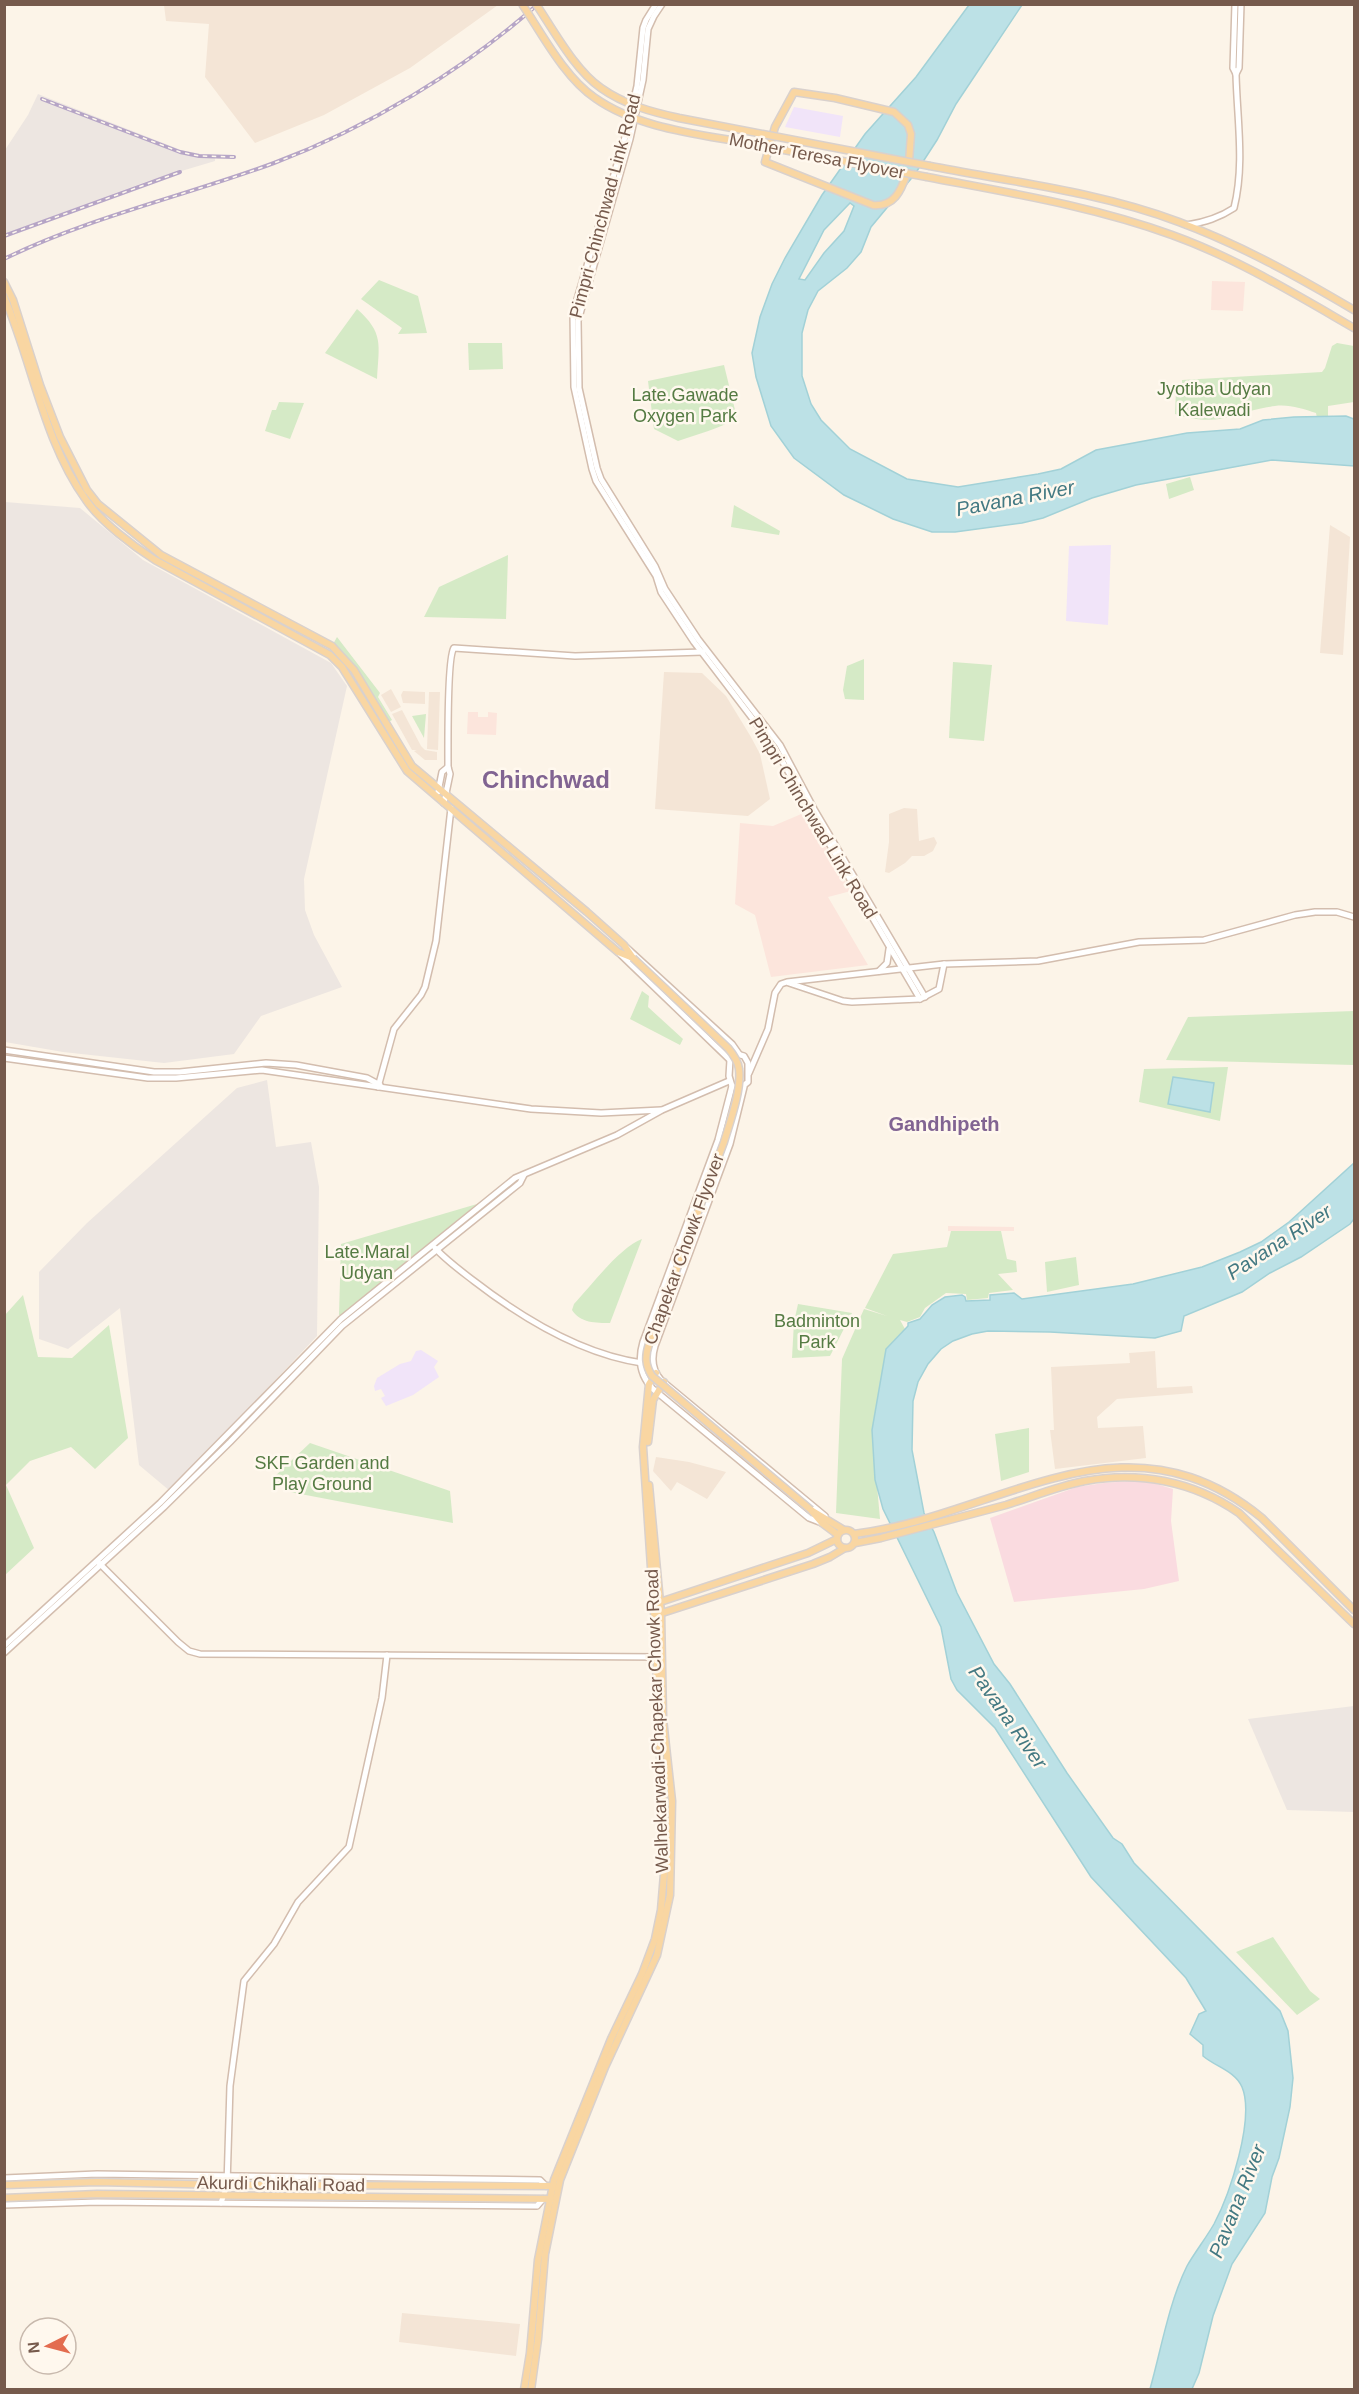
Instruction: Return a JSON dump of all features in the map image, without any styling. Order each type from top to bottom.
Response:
[{"type":"main road","name":"Mother Teresa Flyover","points":[[522,4],[571,75],[583,88],[604,104],[635,118],[676,130],[1068,204],[1159,231],[1221,255],[1249,268],[1354,328]]},
{"type":"main road","name":"Mother Teresa Flyover","points":[[536,4],[591,80],[601,88],[640,108],[679,118],[1117,203],[1187,225],[1256,255],[1354,310]]},
{"type":"main road","points":[[907,173],[895,199],[881,206],[862,202],[765,162],[775,127],[794,92],[835,98],[894,112],[902,118],[911,135],[909,162]]},
{"type":"main road","points":[[1221,255],[1227,242]]},
{"type":"main road","points":[[4,282],[47,420],[80,483]]},
{"type":"main road","name":"Chapekar Chowk Flyover","points":[[80,483],[103,509],[154,551],[332,645],[347,659],[406,760],[624,945],[633,958],[728,1048],[739,1070],[733,1110],[724,1142],[649,1344],[646,1358],[647,1368],[652,1376],[811,1510],[822,1523],[840,1535]]},
{"type":"main road","name":"Chapekar Chowk Flyover","points":[[80,483],[94,510],[145,554],[336,660],[401,763],[581,921],[618,952],[633,958]]},
{"type":"main road","points":[[581,921],[587,912]]},
{"type":"main road","points":[[649,1384],[656,1373]]},
{"type":"main road","name":"Walhekarwadi-Chapekar Chowk Road","points":[[542,2253],[552,2186],[611,2039],[650,1964],[664,1926],[672,1801],[658,1682],[657,1603],[647,1461],[648,1430],[653,1400],[664,1382]]},
{"type":"main road","name":"Walhekarwadi-Chapekar Chowk Road","points":[[649,1384],[643,1447],[657,1603]]},
{"type":"main road","points":[[657,1614],[813,1564],[855,1543],[942,1518],[950,1512],[1082,1471],[1131,1466],[1167,1470],[1223,1491],[1245,1504],[1354,1610]]},
{"type":"main road","points":[[942,1518],[951,1519],[1084,1481],[1131,1477],[1165,1480],[1224,1502],[1239,1512],[1354,1624]]},
{"type":"main road","name":"Chapekar Chowk Flyover","points":[[811,1510],[826,1517],[840,1535]]},
{"type":"main road","points":[[950,1512],[951,1519]]},
{"type":"main road","points":[[657,1603],[808,1554],[850,1530],[854,1534],[880,1535]]},
{"type":"main road","points":[[854,1534],[855,1543]]},
{"type":"main road","points":[[840,1535],[838,1544],[845,1548]]},
{"type":"main road","name":"Akurdi Chikhali Road","points":[[4,2185],[97,2182],[230,2185],[552,2186]]},
{"type":"main road","name":"Akurdi Chikhali Road","points":[[4,2198],[97,2194],[549,2199]]},
{"type":"main road","points":[[524,2390],[542,2253]]},
{"type":"main road","points":[[531,2390],[542,2253]]},
{"type":"street","name":"Pimpri Chinchwad Link Road","points":[[656,4],[643,28],[637,86],[625,137],[573,313],[574,387],[596,482],[656,576],[661,592],[775,748],[922,998]]},
{"type":"street","name":"Pimpri Chinchwad Link Road","points":[[662,4],[648,29],[644,78],[630,139],[578,315],[578,375],[601,479],[704,651]]},
{"type":"street","points":[[1187,225],[1210,221],[1234,208],[1240,166],[1236,74],[1233,68],[1235,4]]},
{"type":"street","points":[[1236,74],[1239,68],[1241,4]]},
{"type":"street","points":[[444,803],[450,774],[448,767],[451,653],[454,648],[575,656],[704,651]]},
{"type":"street","points":[[438,797],[442,772],[448,767]]},
{"type":"street","points":[[380,1086],[394,1029],[425,987],[436,941],[453,800]]},
{"type":"street","points":[[748,1073],[768,1029],[775,993],[781,984],[787,982],[944,964],[1038,961],[1139,942],[1204,940],[1295,915],[1315,912],[1337,912],[1354,916]]},
{"type":"street","points":[[624,945],[732,1044],[748,1063],[748,1082],[744,1087],[730,1144],[655,1346],[652,1362],[656,1373],[664,1382],[826,1517]]},
{"type":"street","points":[[877,972],[887,963],[890,945]]},
{"type":"street","points":[[618,952],[730,1060],[731,1084],[718,1140],[643,1342],[640,1363],[649,1384],[657,1392],[809,1518],[822,1523]]},
{"type":"street","points":[[787,982],[843,1001],[922,998],[939,988],[944,964]]},
{"type":"street","points":[[4,1050],[154,1072],[280,1063],[367,1078],[380,1086]]},
{"type":"street","points":[[730,1060],[742,1055],[758,1054]]},
{"type":"street","points":[[4,1058],[148,1078],[176,1078],[262,1070],[570,1113],[662,1110]]},
{"type":"street","points":[[731,1084],[737,1089],[744,1087]]},
{"type":"street","points":[[4,1653],[230,1442],[334,1333],[434,1248],[520,1183],[524,1175],[633,1127],[662,1110],[731,1084]]},
{"type":"street","points":[[434,1248],[521,1316],[588,1348],[640,1363],[652,1362]]},
{"type":"street","points":[[4,1646],[100,1564]]},
{"type":"street","points":[[100,1564],[178,1642],[194,1652],[659,1657]]},
{"type":"street","points":[[225,2203],[230,2185],[228,2176],[230,2086],[244,1982],[274,1944],[298,1902],[349,1847],[382,1698],[387,1655]]},
{"type":"street","points":[[4,2178],[97,2174],[540,2180],[552,2186]]},
{"type":"street","points":[[4,2205],[97,2202],[537,2206],[549,2199]]},
{"type":"shaded area","points":[[164,4],[498,5],[410,68],[324,115],[255,143],[205,77],[209,24],[166,21]]},
{"type":"shaded area","points":[[38,94],[181,150],[215,157],[215,161],[148,181],[5,234],[5,150],[28,115]]},
{"type":"shaded area","points":[[794,107],[843,116],[840,137],[785,127]]},
{"type":"shaded area","points":[[1212,281],[1245,282],[1243,311],[1211,310]]},
{"type":"shaded area","points":[[5,502],[80,508],[143,560],[331,663],[347,686],[304,879],[305,910],[314,935],[342,987],[261,1016],[234,1054],[164,1063],[63,1052],[5,1042]]},
{"type":"shaded area","points":[[1330,525],[1350,537],[1343,655],[1320,653]]},
{"type":"shaded area","points":[[1111,545],[1108,625],[1066,621],[1069,546]]},
{"type":"shaded area","points":[[664,672],[702,673],[726,696],[751,737],[760,754],[770,799],[748,816],[655,809]]},
{"type":"shaded area","points":[[391,689],[401,707],[391,712],[381,695]]},
{"type":"shaded area","points":[[403,691],[425,692],[425,704],[403,703],[401,695]]},
{"type":"shaded area","points":[[429,692],[440,692],[438,750],[427,749]]},
{"type":"shaded area","points":[[402,710],[421,746],[425,750],[437,752],[437,760],[425,760],[414,751],[417,750],[412,750],[392,714]]},
{"type":"shaded area","points":[[468,712],[478,712],[478,717],[488,717],[488,712],[497,713],[496,735],[467,734]]},
{"type":"shaded area","points":[[904,808],[917,809],[919,841],[934,837],[937,843],[933,851],[924,856],[912,856],[889,873],[885,872],[889,842],[889,814]]},
{"type":"shaded area","points":[[806,812],[851,891],[828,897],[868,965],[771,977],[755,915],[735,904],[740,823],[773,826]]},
{"type":"shaded area","points":[[267,1080],[276,1147],[311,1142],[319,1187],[317,1336],[170,1491],[139,1465],[120,1308],[68,1349],[39,1339],[39,1272],[87,1223],[237,1088]]},
{"type":"shaded area","points":[[948,1226],[1014,1227],[1014,1231],[948,1231]]},
{"type":"shaded area","points":[[421,1350],[438,1361],[434,1367],[439,1377],[413,1395],[386,1406],[381,1398],[385,1396],[381,1389],[375,1391],[377,1378],[400,1364],[411,1361],[416,1351]]},
{"type":"shaded area","points":[[1155,1351],[1157,1388],[1192,1386],[1193,1393],[1117,1399],[1097,1417],[1098,1428],[1143,1426],[1146,1458],[1055,1469],[1050,1430],[1054,1430],[1051,1367],[1130,1363],[1129,1353]]},
{"type":"shaded area","points":[[656,1457],[689,1462],[726,1472],[707,1499],[677,1482],[671,1491],[653,1471]]},
{"type":"shaded area","points":[[1143,1480],[1173,1489],[1171,1521],[1179,1581],[1144,1589],[1014,1602],[990,1518],[1077,1487]]},
{"type":"shaded area","points":[[1354,1706],[1354,1812],[1287,1810],[1248,1719]]},
{"type":"shaded area","points":[[402,2313],[520,2324],[516,2356],[399,2342]]},
{"type":"green space","points":[[379,280],[418,296],[427,333],[398,334],[402,328],[361,299]]},
{"type":"green space","points":[[357,309],[366,317],[376,332],[379,348],[377,379],[325,353]]},
{"type":"green space","points":[[468,343],[502,343],[503,369],[469,370]]},
{"type":"green space","name":"Jyotiba Udyan Kalewadi","points":[[1337,343],[1354,346],[1354,402],[1328,406],[1328,418],[1317,418],[1316,413],[1285,406],[1261,408],[1226,418],[1204,420],[1175,414],[1176,390],[1182,390],[1182,380],[1322,372],[1332,346]]},
{"type":"green space","name":"Late.Gawade Oxygen Park","points":[[724,365],[737,418],[678,441],[654,429],[648,381]]},
{"type":"green space","points":[[279,402],[304,403],[290,439],[265,431],[272,410],[276,410]]},
{"type":"green space","points":[[1190,477],[1194,490],[1169,499],[1166,484]]},
{"type":"green space","points":[[734,505],[780,531],[779,535],[731,527]]},
{"type":"green space","points":[[508,555],[506,619],[424,617],[439,587]]},
{"type":"green space","points":[[337,637],[380,693],[378,697],[392,720],[387,723],[348,659],[332,646]]},
{"type":"green space","points":[[864,659],[864,700],[845,699],[843,690],[847,666]]},
{"type":"green space","points":[[953,662],[992,665],[984,741],[949,738]]},
{"type":"green space","points":[[426,714],[424,738],[412,716]]},
{"type":"green space","points":[[642,991],[649,996],[648,1007],[683,1039],[680,1045],[630,1019]]},
{"type":"green space","points":[[1354,1011],[1354,1065],[1166,1060],[1188,1017]]},
{"type":"green space","points":[[1228,1067],[1220,1121],[1139,1102],[1144,1069]]},
{"type":"green space","name":"Late.Maral Udyan","points":[[477,1204],[342,1316],[339,1315],[341,1244]]},
{"type":"green space","points":[[951,1231],[1001,1231],[1007,1259],[1016,1261],[1017,1272],[998,1274],[1013,1290],[989,1293],[988,1298],[967,1300],[966,1294],[946,1293],[925,1308],[920,1317],[907,1322],[900,1320],[905,1329],[886,1349],[872,1430],[880,1519],[836,1513],[842,1359],[864,1309],[887,1316],[865,1308],[893,1254],[947,1247]]},
{"type":"green space","points":[[642,1239],[610,1323],[579,1318],[572,1310],[574,1304],[615,1258]]},
{"type":"green space","points":[[1076,1257],[1079,1285],[1047,1292],[1045,1262]]},
{"type":"green space","points":[[23,1295],[38,1357],[72,1358],[109,1325],[128,1438],[95,1469],[71,1447],[30,1461],[6,1485],[34,1548],[5,1575],[5,1315]]},
{"type":"green space","name":"Badminton Park","points":[[798,1304],[852,1313],[830,1356],[792,1358],[794,1322]]},
{"type":"green space","points":[[1029,1428],[1029,1472],[1001,1481],[995,1434]]},
{"type":"green space","name":"SKF Garden and Play Ground","points":[[310,1443],[450,1491],[453,1523],[290,1492],[273,1478]]},
{"type":"green space","points":[[1273,1937],[1310,1991],[1320,1999],[1297,2015],[1236,1952]]},
{"type":"water","name":"Pavana River","points":[[969,5],[1022,5],[956,104],[915,174],[871,227],[861,252],[847,268],[818,291],[808,310],[802,333],[802,376],[811,404],[821,420],[850,449],[907,479],[958,487],[1061,469],[1096,450],[1187,433],[1240,429],[1263,420],[1346,416],[1354,419],[1354,466],[1272,460],[1136,485],[1092,498],[1043,518],[1022,523],[955,532],[932,532],[893,519],[844,495],[794,458],[771,426],[756,377],[752,353],[760,317],[772,284],[785,258],[822,195],[865,134],[916,77]],"holes":[[[850,203],[854,206],[844,231],[824,253],[805,280],[799,279],[824,230]]]},
{"type":"water","points":[[1173,1077],[1214,1083],[1210,1112],[1168,1104]]},
{"type":"water","name":"Pavana River","points":[[1354,1163],[1354,1219],[1350,1224],[1301,1257],[1270,1273],[1242,1292],[1184,1316],[1181,1331],[1155,1338],[1050,1332],[988,1331],[972,1334],[953,1341],[941,1349],[928,1364],[918,1382],[913,1401],[912,1450],[924,1513],[934,1532],[957,1593],[994,1664],[1010,1684],[1067,1773],[1113,1838],[1122,1844],[1134,1863],[1280,2011],[1288,2031],[1293,2078],[1290,2107],[1265,2213],[1232,2264],[1213,2316],[1199,2373],[1192,2389],[1150,2389],[1170,2310],[1181,2280],[1187,2266],[1214,2224],[1233,2176],[1239,2156],[1245,2117],[1242,2087],[1230,2073],[1203,2056],[1203,2045],[1190,2034],[1199,2014],[1206,2011],[1186,1978],[1091,1877],[995,1728],[957,1690],[951,1679],[941,1627],[883,1509],[875,1480],[872,1430],[886,1349],[908,1326],[908,1323],[920,1319],[932,1305],[945,1297],[962,1295],[966,1301],[990,1300],[990,1295],[1014,1293],[1022,1299],[1133,1284],[1202,1267],[1261,1242],[1289,1222]]},
{"type":"railway","points":[[4,259],[70,231],[274,163],[344,133],[379,115],[446,74],[479,52],[538,4]]},
{"type":"railway","points":[[42,99],[180,152],[199,156],[234,157]]},
{"type":"railway","points":[[4,236],[180,172]]},
{"type":"district","name":"Chinchwad","points":[[546,779]]},
{"type":"district","name":"Gandhipeth","points":[[944,1124]]}]
